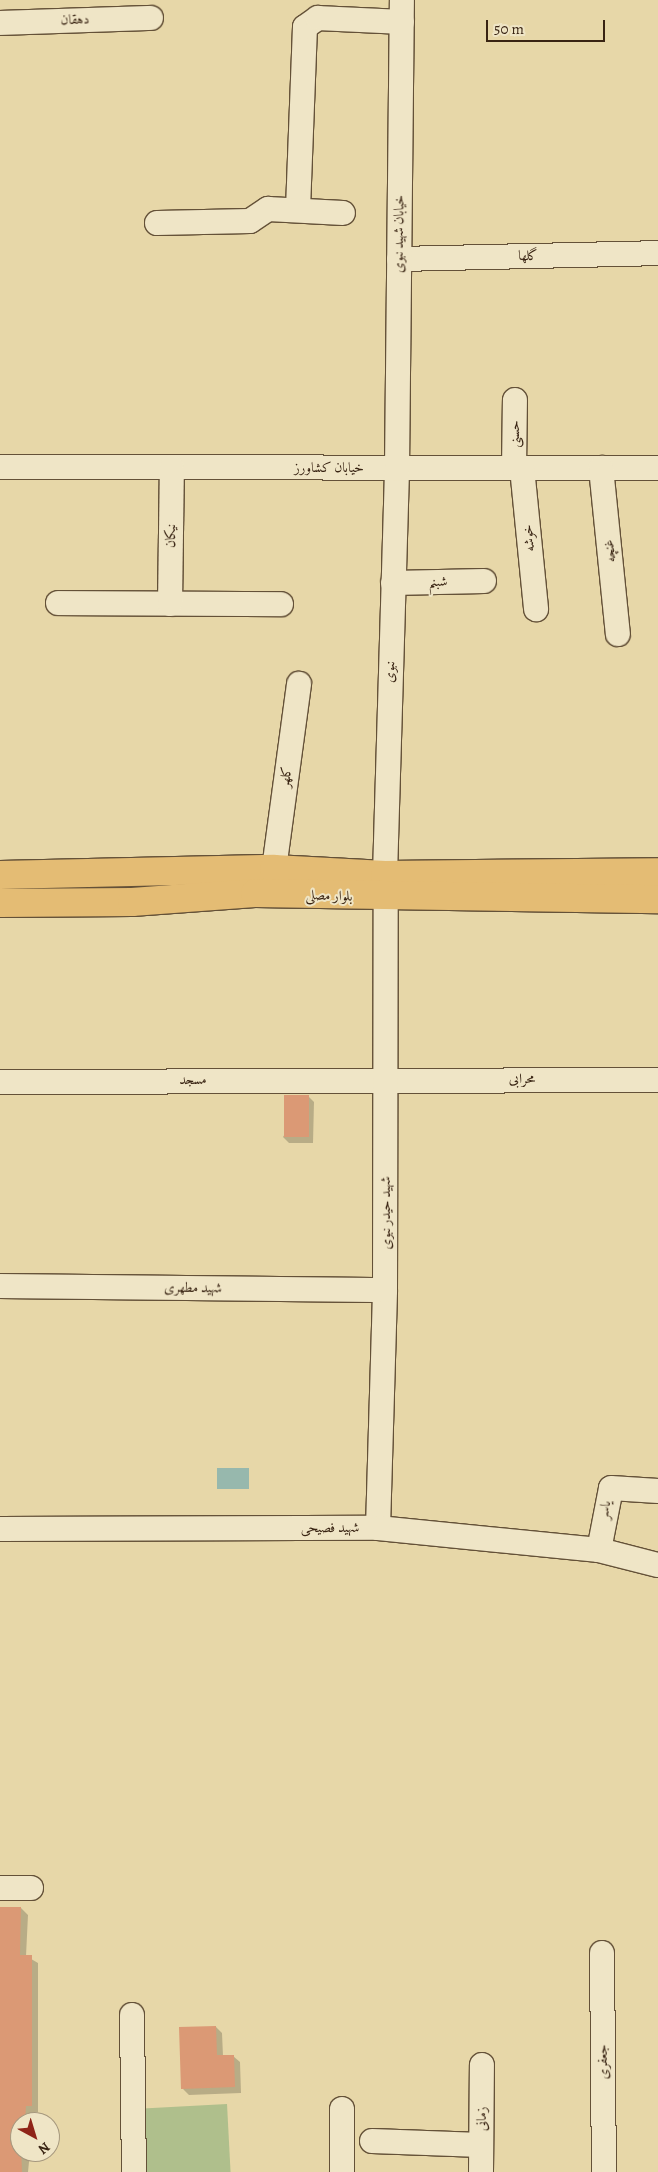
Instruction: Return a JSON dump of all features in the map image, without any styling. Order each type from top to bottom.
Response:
[{"type":"main road","name":"بلوار مصلی","points":[[0,875],[274,869],[386,887],[658,899]]},
{"type":"main road","name":"بلوار مصلی","points":[[0,902],[132,902],[255,893],[658,872]]},
{"type":"street","points":[[298,209],[305,27],[318,18],[402,11]]},
{"type":"street","name":"خیابان شهید نبوی","points":[[397,469],[402,11]]},
{"type":"street","name":"دهقان","points":[[0,23],[151,18]]},
{"type":"street","points":[[157,223],[245,221],[268,209],[298,209],[343,213]]},
{"type":"street","name":"گلها","points":[[399,259],[658,254]]},
{"type":"street","name":"حسنی","points":[[515,400],[518,468]]},
{"type":"street","name":"خیابان کشاورز","points":[[0,467],[658,468]]},
{"type":"street","name":"نیکان","points":[[170,604],[172,468]]},
{"type":"street","name":"خوشه","points":[[518,468],[536,609]]},
{"type":"street","name":"غنچه","points":[[601,468],[618,634]]},
{"type":"street","name":"نبوی","points":[[386,887],[397,469]]},
{"type":"street","name":"شبنم","points":[[393,583],[484,581]]},
{"type":"street","points":[[58,603],[280,604]]},
{"type":"street","name":"کلهر","points":[[274,869],[299,684]]},
{"type":"street","name":"شهید حیدر نبوی","points":[[378,1528],[386,1290],[386,887]]},
{"type":"street","name":"محرابی","points":[[387,1078],[658,1080]]},
{"type":"street","name":"مسجد","points":[[0,1082],[387,1078]]},
{"type":"street","name":"شهید مطهری","points":[[0,1286],[386,1290]]},
{"type":"street","name":"یاسر","points":[[599,1550],[611,1488],[656,1484]]},
{"type":"street","name":"شهید فصیحی","points":[[0,1529],[378,1528],[599,1550],[658,1565]]},
{"type":"street","points":[[0,1888],[31,1888]]},
{"type":"street","name":"جعفری","points":[[602,1953],[604,2172]]},
{"type":"street","points":[[132,2016],[134,2172]]},
{"type":"street","name":"زمانی","points":[[481,2172],[482,2065]]},
{"type":"street","points":[[342,2109],[342,2172]]},
{"type":"street","points":[[372,2142],[481,2145]]},
{"type":"green space","points":[[227,2104],[231,2172],[146,2172],[143,2108]]},
{"type":"water","points":[[217,1468],[249,1468],[249,1489],[217,1489]]},
{"type":"building","points":[[284,1095],[309,1095],[309,1137],[284,1137]]},
{"type":"building","points":[[0,1907],[21,1907],[20,1955],[32,1955],[32,2106],[26,2106],[26,2112],[10,2112],[10,2162],[22,2162],[22,2172],[0,2172]]},
{"type":"building","points":[[216,2026],[217,2055],[234,2055],[235,2087],[181,2089],[179,2027]]}]
